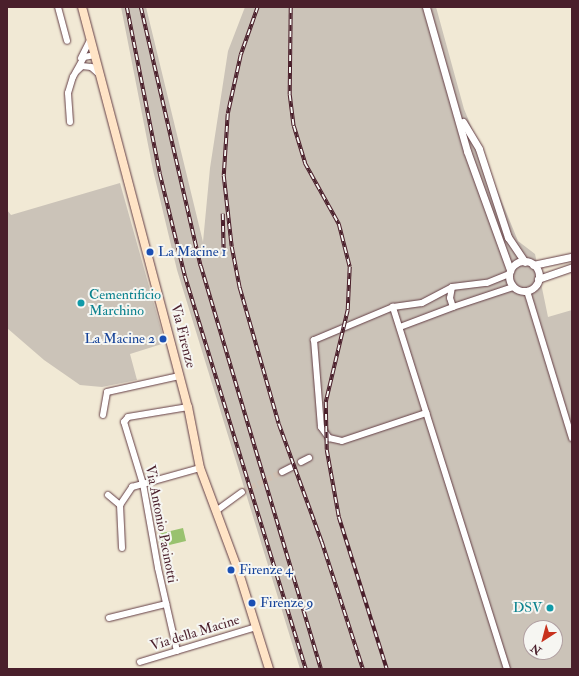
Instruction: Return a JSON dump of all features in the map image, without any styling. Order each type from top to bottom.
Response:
[{"type":"main road","name":"Via Firenze","points":[[82,7],[188,407],[200,468],[256,627],[268,669]]},
{"type":"street","points":[[58,7],[67,41]]},
{"type":"street","points":[[426,7],[458,115],[467,151],[513,287]]},
{"type":"street","points":[[70,122],[68,93],[73,77],[81,63],[91,38]]},
{"type":"street","points":[[81,63],[95,55]]},
{"type":"street","points":[[81,63],[97,71],[102,80]]},
{"type":"street","points":[[400,327],[453,306],[513,287],[527,291],[534,287],[538,279],[538,271],[529,263],[508,237],[479,148],[458,115]]},
{"type":"street","points":[[426,412],[342,441],[335,441],[325,435],[320,423],[314,340],[393,307],[422,303],[452,288],[487,283],[509,272],[516,263],[529,263],[572,257]]},
{"type":"street","points":[[538,279],[572,267]]},
{"type":"street","points":[[452,288],[450,298],[453,306]]},
{"type":"street","points":[[527,291],[572,438]]},
{"type":"street","points":[[393,307],[507,669]]},
{"type":"street","points":[[103,415],[106,392],[180,376]]},
{"type":"street","name":"Via Antonio Pacinotti","points":[[177,651],[166,604],[143,484],[125,419],[188,407]]},
{"type":"street","points":[[301,462],[309,458]]},
{"type":"street","points":[[282,472],[292,467]]},
{"type":"street","points":[[122,548],[120,505],[132,488],[200,468]]},
{"type":"street","points":[[216,512],[242,492]]},
{"type":"street","points":[[108,495],[120,505]]},
{"type":"street","points":[[109,618],[166,604]]},
{"type":"street","name":"Via della Macine","points":[[140,662],[256,627]]},
{"type":"shaded area","points":[[121,7],[146,7],[203,242],[210,168],[228,51],[245,7],[436,7],[464,109],[518,241],[535,254],[548,317],[572,310],[572,669],[300,669],[177,270],[153,170]]},
{"type":"shaded area","name":"Cementificio Marchino","points":[[120,183],[165,343],[130,354],[137,380],[102,387],[80,385],[44,360],[7,328],[7,210],[11,215]]},
{"type":"green space","points":[[183,528],[186,541],[161,547],[158,534]]},
{"type":"tunnel","points":[[242,492],[282,472]]},
{"type":"railway","points":[[127,7],[160,174],[185,276],[306,669]]},
{"type":"railway","points":[[141,7],[201,266],[321,669]]},
{"type":"railway","points":[[258,7],[241,55],[228,114],[224,176],[232,247],[240,288],[279,424],[322,542],[363,669]]},
{"type":"railway","points":[[291,7],[290,95],[294,126],[305,163],[339,224],[350,267],[348,310],[326,402],[327,450],[339,517],[387,669]]},
{"type":"railway","points":[[223,214],[224,254]]},
{"type":"place","name":"La Macine 1","points":[[150,252]]},
{"type":"place","name":"Cementificio Marchino","points":[[81,303]]},
{"type":"place","name":"La Macine 2","points":[[163,339]]},
{"type":"place","name":"Firenze 4","points":[[231,570]]},
{"type":"place","name":"Firenze 9","points":[[252,603]]},
{"type":"place","name":"DSV","points":[[550,608]]}]
